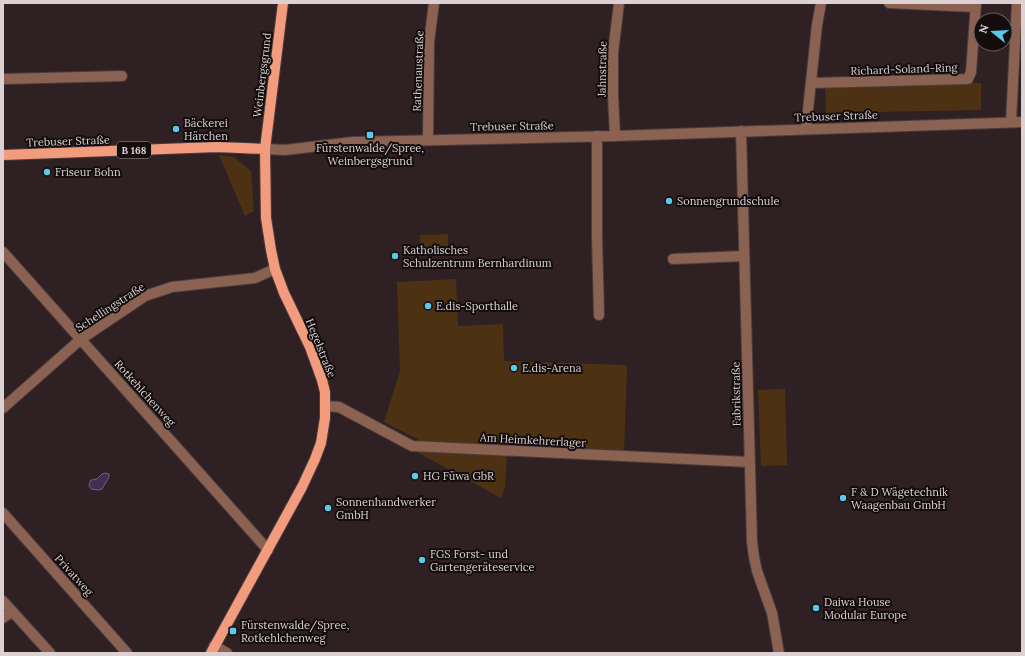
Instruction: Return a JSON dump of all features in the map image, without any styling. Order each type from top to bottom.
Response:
[{"type":"main road","name":"Weinbergsgrund","points":[[265,149],[283,3]]},
{"type":"main road","name":"Trebuser Straße","points":[[3,155],[217,147],[265,149]]},
{"type":"main road","name":"Hegelstraße","points":[[212,650],[302,487],[321,443],[325,418],[325,392],[322,380],[310,347],[284,293],[275,269],[266,218],[265,149]]},
{"type":"street","name":"Rathenaustraße","points":[[428,140],[429,42],[434,3]]},
{"type":"street","name":"Jahnstraße","points":[[615,136],[613,54],[619,3]]},
{"type":"street","points":[[806,129],[817,25],[821,3]]},
{"type":"street","points":[[889,3],[975,5]]},
{"type":"street","points":[[1011,122],[1017,3]]},
{"type":"street","name":"Richard-Soland-Ring","points":[[811,83],[968,79],[971,72],[975,5]]},
{"type":"street","points":[[3,79],[122,76]]},
{"type":"street","name":"Trebuser Straße","points":[[265,149],[285,150],[353,142],[615,136],[1022,122]]},
{"type":"street","name":"Fabrikstraße","points":[[741,131],[752,542],[757,571],[772,613],[778,653]]},
{"type":"street","points":[[597,136],[599,315]]},
{"type":"street","name":"Rotkehlchenweg","points":[[3,252],[268,550]]},
{"type":"street","points":[[673,259],[744,256]]},
{"type":"street","name":"Schellingstraße","points":[[3,408],[81,339],[145,296],[172,287],[255,278],[275,269]]},
{"type":"street","name":"Am Heimkehrerlager","points":[[325,406],[339,407],[412,446],[749,462]]},
{"type":"street","name":"Privatweg","points":[[3,513],[127,653]]},
{"type":"street","points":[[3,601],[50,653]]},
{"type":"street","points":[[3,618],[12,611]]},
{"type":"street","points":[[212,650],[227,653]]},
{"type":"shaded area","points":[[981,83],[981,110],[826,113],[825,86]]},
{"type":"shaded area","points":[[219,155],[234,157],[251,171],[254,211],[245,216]]},
{"type":"shaded area","points":[[448,234],[448,253],[421,254],[420,235]]},
{"type":"shaded area","name":"E.dis-Arena","points":[[456,279],[458,326],[503,324],[504,361],[627,365],[624,453],[423,442],[384,422],[400,371],[397,282]]},
{"type":"shaded area","points":[[785,389],[787,465],[761,466],[758,390]]},
{"type":"shaded area","points":[[417,452],[507,455],[505,488],[501,498]]},
{"type":"shaded area","points":[[105,473],[109,474],[109,477],[102,489],[91,489],[89,486],[91,480],[97,479]]},
{"type":"place","name":"Bäckerei Härchen","points":[[176,129]]},
{"type":"place","name":"Fürstenwalde/Spree, Weinbergsgrund","points":[[370,135]]},
{"type":"place","name":"Friseur Bohn","points":[[47,172]]},
{"type":"place","name":"Sonnengrundschule","points":[[669,201]]},
{"type":"place","name":"Katholisches Schulzentrum Bernhardinum","points":[[395,256]]},
{"type":"place","name":"E.dis-Sporthalle","points":[[428,306]]},
{"type":"place","name":"E.dis-Arena","points":[[514,368]]},
{"type":"place","name":"HG Füwa GbR","points":[[415,476]]},
{"type":"place","name":"F & D Wägetechnik Waagenbau GmbH","points":[[843,498]]},
{"type":"place","name":"Sonnenhandwerker GmbH","points":[[328,508]]},
{"type":"place","name":"FGS Forst- und Gartengeräteservice","points":[[422,560]]},
{"type":"place","name":"Daiwa House Modular Europe","points":[[816,608]]},
{"type":"place","name":"Fürstenwalde/Spree, Rotkehlchenweg","points":[[233,631]]}]
